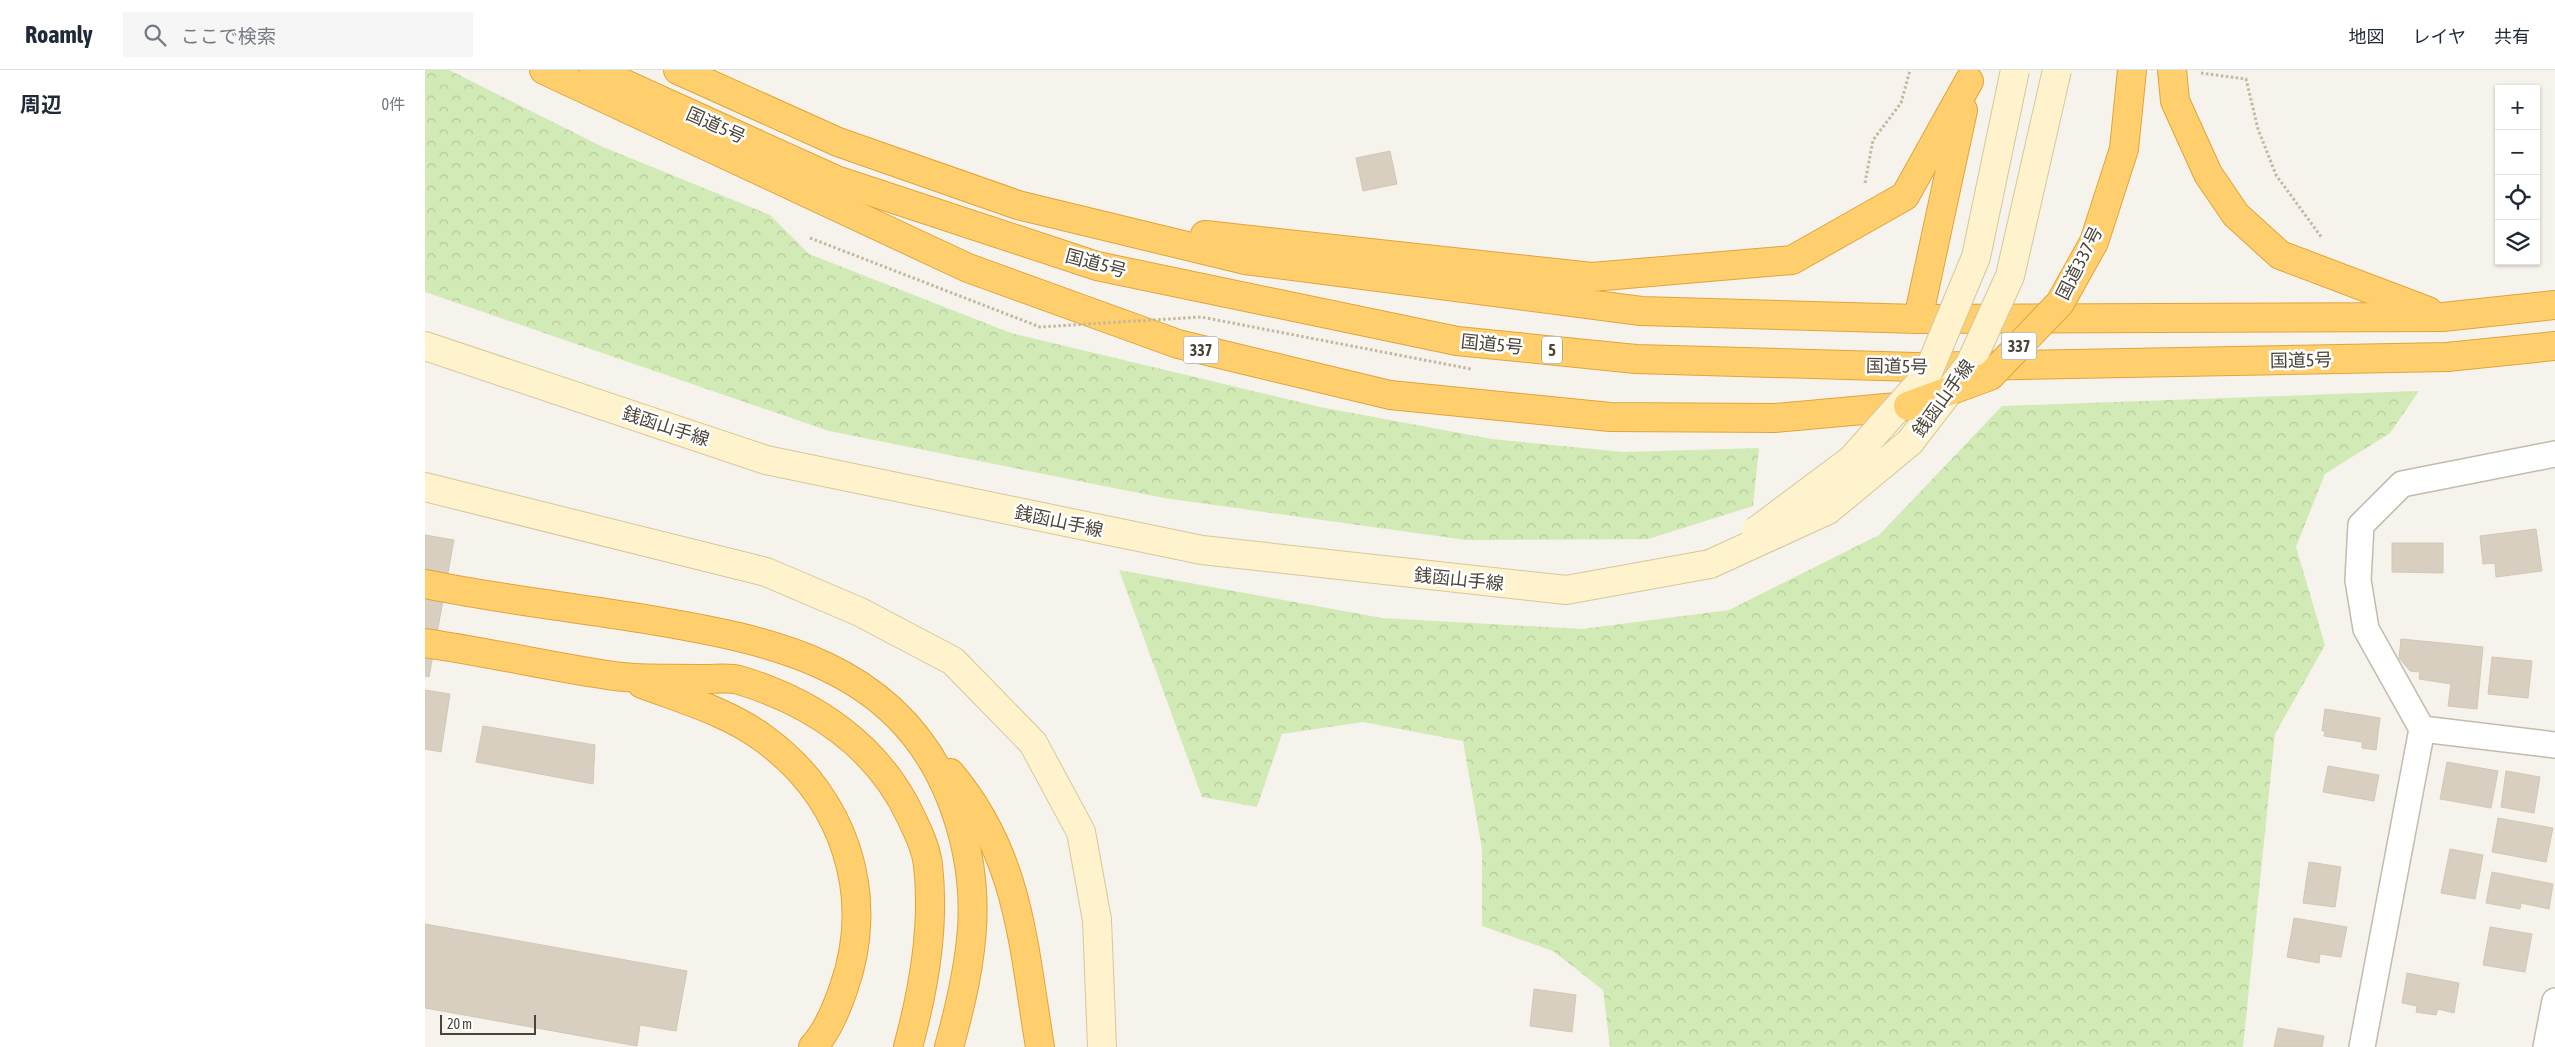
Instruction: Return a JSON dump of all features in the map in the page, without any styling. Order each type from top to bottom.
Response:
[{"type":"highway","name":"国道337号","points":[[544,70],[968,268],[1178,344],[1390,395],[1609,416],[1775,418],[1908,406],[1991,376],[2060,303],[2093,242],[2124,149],[2132,70]]},
{"type":"highway","name":"国道5号","points":[[593,70],[836,180],[1097,266],[1457,341],[1636,359],[1915,367],[2447,357],[2555,346]]},
{"type":"highway","name":"国道5号","points":[[678,70],[838,142],[1018,205],[1245,260],[1631,310],[1918,319],[2443,317],[2555,306]]},
{"type":"highway","points":[[2183,71],[2175,102],[2208,174],[2236,215],[2280,255],[2443,317]]},
{"type":"highway","points":[[1018,205],[1221,238],[1592,277],[1792,260],[1905,196],[1970,76]]},
{"type":"highway","points":[[1918,319],[1970,76]]},
{"type":"highway","points":[[425,584],[731,634],[816,661],[878,698],[924,744],[973,802],[992,834],[1004,863],[1022,932],[1040,1047]]},
{"type":"highway","points":[[425,643],[623,677],[737,680],[772,692],[809,708],[839,727],[865,750],[889,778],[906,806],[921,838],[928,863],[929,939],[924,981],[908,1047]]},
{"type":"highway","points":[[623,677],[724,716],[763,738],[797,769],[822,798],[851,862],[857,893],[858,930],[853,964],[837,1008],[813,1047]]},
{"type":"highway","points":[[924,744],[945,783],[960,820],[970,860],[973,927],[967,969],[949,1047]]},
{"type":"street","name":"銭函山手線","points":[[1710,564],[1851,460],[1927,375],[1976,257],[2015,70]]},
{"type":"street","name":"銭函山手線","points":[[425,346],[766,460],[1202,550],[1565,590],[1710,564],[1828,510],[1910,442],[1970,364],[2010,276],[2057,70]]},
{"type":"street","points":[[2361,1047],[2422,729],[2366,628],[2358,580],[2361,525],[2402,484],[2555,454]]},
{"type":"street","points":[[425,487],[765,572],[860,612],[953,661],[1033,743],[1081,832],[1097,920],[1102,1047]]},
{"type":"street","points":[[2422,729],[2555,745]]},
{"type":"street","points":[[2547,1047],[2555,1001]]},
{"type":"path","points":[[1865,183],[1873,140],[1901,103],[1910,70]]},
{"type":"path","points":[[2183,71],[2246,79],[2258,129],[2276,175],[2327,244]]},
{"type":"path","points":[[810,238],[1040,327],[1201,317],[1471,369]]},
{"type":"green space","points":[[425,70],[449,70],[603,147],[770,215],[809,254],[1011,333],[1320,407],[1492,439],[1624,452],[1759,448],[1753,506],[1648,539],[1466,540],[1164,498],[829,431],[425,292]]},
{"type":"green space","points":[[2419,391],[2390,433],[2325,474],[2296,547],[2325,645],[2275,734],[2243,1047],[1610,1047],[1603,990],[1553,951],[1482,926],[1482,849],[1463,741],[1363,722],[1282,734],[1257,807],[1202,797],[1119,570],[1382,618],[1582,629],[1729,610],[1879,535],[2002,406]]},
{"type":"building","points":[[1390,151],[1397,184],[1363,191],[1356,158]]},
{"type":"building","points":[[2536,529],[2542,571],[2496,577],[2495,563],[2483,564],[2480,536]]},
{"type":"building","points":[[425,535],[454,540],[429,677],[425,676]]},
{"type":"building","points":[[2392,543],[2443,543],[2443,573],[2392,572]]},
{"type":"building","points":[[2401,639],[2483,647],[2477,709],[2448,706],[2451,684],[2419,679],[2420,672],[2410,671],[2399,658]]},
{"type":"building","points":[[2492,657],[2532,661],[2528,698],[2488,694]]},
{"type":"building","points":[[425,690],[450,694],[441,752],[425,749]]},
{"type":"building","points":[[2325,709],[2380,718],[2376,750],[2362,748],[2362,742],[2324,736],[2325,731],[2322,731]]},
{"type":"building","points":[[483,726],[595,745],[593,784],[476,762]]},
{"type":"building","points":[[2447,762],[2498,771],[2491,808],[2440,799]]},
{"type":"building","points":[[2328,766],[2379,775],[2374,801],[2323,792]]},
{"type":"building","points":[[2506,771],[2540,777],[2534,813],[2501,807]]},
{"type":"building","points":[[2498,818],[2553,828],[2546,862],[2492,852]]},
{"type":"building","points":[[2450,849],[2483,855],[2475,899],[2441,893]]},
{"type":"building","points":[[2309,862],[2341,867],[2335,907],[2303,903]]},
{"type":"building","points":[[2492,872],[2553,884],[2549,909],[2521,903],[2520,909],[2486,903]]},
{"type":"building","points":[[2294,918],[2347,927],[2341,957],[2320,954],[2319,963],[2287,957]]},
{"type":"building","points":[[425,924],[687,971],[676,1031],[640,1025],[637,1046],[425,1008]]},
{"type":"building","points":[[2490,927],[2532,934],[2525,972],[2483,965]]},
{"type":"building","points":[[2407,973],[2459,983],[2454,1013],[2438,1009],[2436,1015],[2416,1012],[2417,1006],[2402,1003]]},
{"type":"building","points":[[1534,989],[1576,995],[1572,1032],[1530,1026]]},
{"type":"building","points":[[2278,1028],[2324,1036],[2322,1047],[2274,1047]]}]
